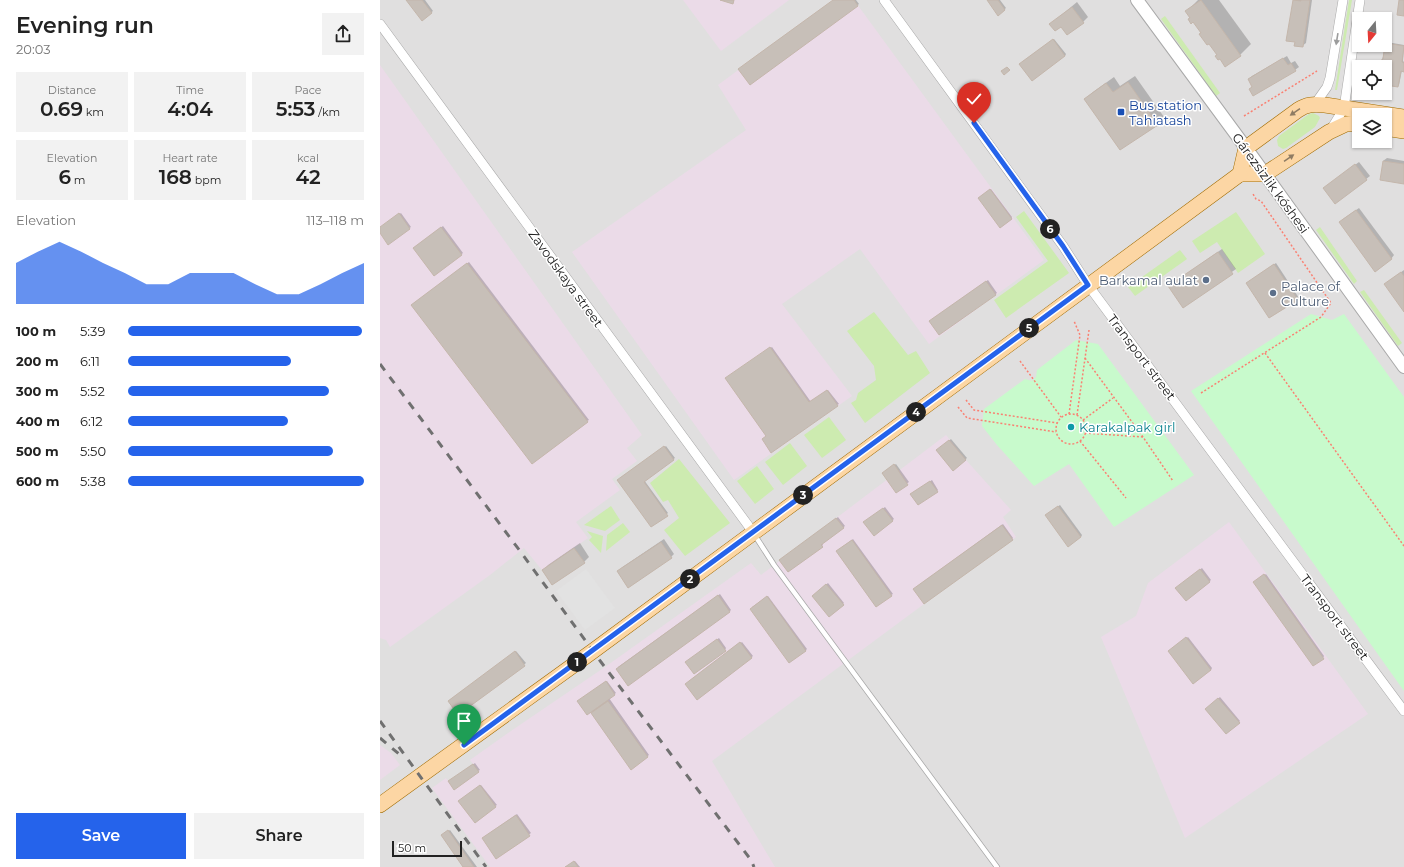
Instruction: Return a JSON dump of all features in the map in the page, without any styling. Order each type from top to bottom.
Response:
[{"type":"main road","points":[[1240,174],[1246,148],[1305,105],[1314,104],[1344,108],[1352,114]]},
{"type":"main road","points":[[1392,118],[1404,117]]},
{"type":"main road","points":[[380,805],[1240,174],[1264,174],[1329,132],[1352,122]]},
{"type":"main road","points":[[1392,129],[1404,131]]},
{"type":"street","name":"Transport street","points":[[884,0],[1063,246],[1088,285],[1404,711]]},
{"type":"street","name":"Gárezsizlik kóshesi","points":[[1137,0],[1404,367]]},
{"type":"street","points":[[1314,104],[1327,87],[1330,78],[1343,0]]},
{"type":"street","points":[[1329,132],[1344,108],[1360,0]]},
{"type":"street","name":"Zavodskaya street","points":[[380,24],[753,532]]},
{"type":"lane","points":[[753,532],[784,578],[997,867]]},
{"type":"path","points":[[1244,116],[1317,71]]},
{"type":"path","points":[[1201,393],[1321,317],[1331,303],[1261,202],[1256,199],[1253,194]]},
{"type":"path","points":[[1069,414],[1080,335],[1074,321]]},
{"type":"path","points":[[1077,415],[1089,330]]},
{"type":"path","points":[[1264,353],[1404,546]]},
{"type":"path","points":[[1085,358],[1143,437],[1172,481]]},
{"type":"path","points":[[1020,361],[1061,417]]},
{"type":"path","points":[[1083,420],[1114,398]]},
{"type":"path","points":[[966,400],[974,410],[1057,423]]},
{"type":"path","points":[[958,407],[967,418],[1056,432]]},
{"type":"path","points":[[1069,414],[1077,415],[1083,420],[1086,426],[1085,433],[1080,441],[1073,444],[1063,443],[1059,440],[1056,432],[1057,423],[1061,417],[1069,414]]},
{"type":"path","points":[[1085,433],[1143,437]]},
{"type":"path","points":[[1080,441],[1126,498]]},
{"type":"shaded area","points":[[380,0],[1404,0],[1404,867],[380,867]]},
{"type":"shaded area","points":[[683,0],[789,0],[721,51]]},
{"type":"shaded area","points":[[833,0],[854,0],[1044,260],[929,344],[860,249],[782,304],[852,396],[734,480],[572,252],[746,130],[718,85]]},
{"type":"shaded area","points":[[380,65],[642,435],[627,448],[637,461],[612,479],[620,490],[576,522],[588,538],[542,570],[524,548],[490,575],[390,647],[386,640],[380,638]]},
{"type":"shaded area","points":[[946,435],[966,460],[1011,510],[1003,517],[1016,537],[712,761],[775,867],[490,867],[432,788],[446,778],[454,790],[479,772],[470,760],[605,667],[751,563],[761,575]]},
{"type":"shaded area","points":[[1229,522],[1368,714],[1185,838],[1101,637],[1136,616],[1148,583]]},
{"type":"shaded area","points":[[586,569],[615,608],[585,630],[556,591]]},
{"type":"shaded area","points":[[380,745],[391,753],[400,765],[380,780]]},
{"type":"green space","points":[[1349,0],[1352,0],[1337,90],[1335,90]]},
{"type":"green space","points":[[1165,16],[1220,93],[1216,96],[1161,19]]},
{"type":"green space","points":[[1313,113],[1320,118],[1315,127],[1286,148],[1283,149],[1278,146],[1277,140],[1279,136],[1309,114]]},
{"type":"green space","points":[[1024,211],[1069,273],[1006,318],[994,300],[1048,261],[1016,217]]},
{"type":"green space","points":[[1236,212],[1265,254],[1238,273],[1217,242],[1200,253],[1192,241]]},
{"type":"green space","points":[[1320,227],[1357,281],[1354,284],[1316,230]]},
{"type":"green space","points":[[1180,250],[1187,259],[1135,296],[1128,287]]},
{"type":"green space","points":[[1364,290],[1402,343],[1398,346],[1360,292]]},
{"type":"green space","points":[[874,312],[908,355],[916,351],[930,373],[865,423],[851,403],[856,400],[858,393],[876,380],[874,366],[847,331]]},
{"type":"green space","points":[[1311,314],[1332,320],[1344,314],[1404,397],[1404,691],[1191,391]]},
{"type":"green space","points":[[1076,340],[1098,344],[1194,475],[1114,527],[1069,464],[1034,486],[982,426],[984,409],[1025,379],[1032,381],[1036,377],[1037,370]]},
{"type":"green space","points":[[829,417],[846,440],[822,458],[804,435]]},
{"type":"green space","points":[[790,443],[807,466],[783,485],[765,462]]},
{"type":"green space","points":[[679,459],[730,523],[685,556],[664,530],[679,518],[668,500],[663,502],[650,483]]},
{"type":"green space","points":[[757,466],[774,489],[755,504],[737,481]]},
{"type":"green space","points":[[611,506],[620,520],[605,531],[584,525]]},
{"type":"green space","points":[[623,523],[630,532],[606,551],[607,535]]},
{"type":"green space","points":[[587,531],[603,536],[601,553],[589,540],[592,537]]},
{"type":"building","points":[[406,0],[422,0],[432,13],[422,21]]},
{"type":"building","points":[[720,0],[734,0],[733,4]]},
{"type":"building","points":[[833,0],[854,0],[858,6],[750,85],[738,69]]},
{"type":"building","points":[[987,0],[998,0],[1005,10],[998,16]]},
{"type":"building","points":[[1201,0],[1241,56],[1225,67],[1220,59],[1218,60],[1215,56],[1217,55],[1209,44],[1207,45],[1199,34],[1201,33],[1193,22],[1191,24],[1188,19],[1190,18],[1185,11]]},
{"type":"building","points":[[1293,0],[1310,0],[1303,47],[1294,46],[1295,42],[1286,41]]},
{"type":"building","points":[[1399,0],[1404,0],[1404,16],[1397,15]]},
{"type":"building","points":[[1072,7],[1084,23],[1067,35],[1061,27],[1055,31],[1049,24]]},
{"type":"building","points":[[1053,39],[1065,56],[1032,81],[1019,64]]},
{"type":"building","points":[[1392,44],[1404,46],[1402,62],[1404,63],[1404,72],[1401,71],[1398,87],[1392,86],[1392,60],[1382,60],[1384,52],[1392,52]]},
{"type":"building","points":[[1283,58],[1288,65],[1291,63],[1296,71],[1253,96],[1249,89],[1252,87],[1248,79]]},
{"type":"building","points":[[1007,67],[1010,70],[1004,75],[1001,71]]},
{"type":"building","name":"Bus station Tahiatash","points":[[1128,82],[1158,125],[1120,150],[1084,99],[1106,83],[1113,92]]},
{"type":"building","points":[[1383,161],[1404,164],[1404,184],[1380,180]]},
{"type":"building","points":[[1355,164],[1367,180],[1335,204],[1323,188]]},
{"type":"building","points":[[990,189],[1012,219],[1000,228],[978,198]]},
{"type":"building","points":[[1356,210],[1392,259],[1375,272],[1339,222]]},
{"type":"building","points":[[399,213],[410,229],[388,245],[380,233],[380,227]]},
{"type":"building","points":[[441,227],[462,255],[434,276],[413,248]]},
{"type":"building","points":[[1218,252],[1233,274],[1183,308],[1168,286]]},
{"type":"building","points":[[467,263],[588,422],[532,464],[411,305]]},
{"type":"building","name":"Palace of Culture","points":[[1274,264],[1298,300],[1269,318],[1246,283]]},
{"type":"building","points":[[1401,272],[1404,276],[1404,312],[1384,284]]},
{"type":"building","points":[[986,281],[996,295],[939,335],[929,321]]},
{"type":"building","points":[[770,347],[809,402],[827,390],[838,406],[771,453],[762,439],[766,436],[725,378]]},
{"type":"building","points":[[949,440],[966,460],[953,471],[936,450]]},
{"type":"building","points":[[664,446],[674,460],[644,482],[668,516],[651,527],[617,480]]},
{"type":"building","points":[[894,464],[908,485],[896,493],[882,473]]},
{"type":"building","points":[[930,481],[938,492],[918,505],[910,494]]},
{"type":"building","points":[[1058,506],[1081,537],[1068,547],[1045,515]]},
{"type":"building","points":[[883,508],[893,521],[874,536],[863,522]]},
{"type":"building","points":[[836,518],[844,528],[821,545],[823,547],[788,572],[779,560]]},
{"type":"building","points":[[1002,525],[1013,540],[924,604],[913,589]]},
{"type":"building","points":[[852,540],[892,596],[876,607],[836,551]]},
{"type":"building","points":[[661,542],[672,558],[628,588],[617,571]]},
{"type":"building","points":[[574,548],[585,563],[552,585],[542,570]]},
{"type":"building","points":[[1200,569],[1210,582],[1186,601],[1175,588]]},
{"type":"building","points":[[1264,574],[1324,659],[1313,666],[1253,582]]},
{"type":"building","points":[[826,584],[844,605],[829,617],[812,596]]},
{"type":"building","points":[[718,595],[730,612],[628,686],[616,669]]},
{"type":"building","points":[[767,596],[806,651],[789,663],[750,609]]},
{"type":"building","points":[[1186,637],[1211,670],[1193,684],[1168,651]]},
{"type":"building","points":[[717,639],[726,651],[694,674],[685,662]]},
{"type":"building","points":[[740,642],[752,658],[697,700],[685,684]]},
{"type":"building","points":[[515,651],[525,666],[458,715],[448,701]]},
{"type":"building","points":[[606,681],[615,695],[587,715],[577,701]]},
{"type":"building","points":[[1218,698],[1240,723],[1226,734],[1205,709]]},
{"type":"building","points":[[608,701],[648,757],[631,770],[591,713]]},
{"type":"building","points":[[473,764],[479,772],[454,790],[448,781]]},
{"type":"building","points":[[480,785],[496,807],[475,823],[458,801]]},
{"type":"building","points":[[516,815],[530,836],[496,859],[482,838]]},
{"type":"building","points":[[448,830],[474,867],[463,867],[441,835]]},
{"type":"building","points":[[574,861],[578,867],[565,867]]},
{"type":"railway","points":[[380,364],[601,662],[751,860],[754,867]]},
{"type":"railway","points":[[380,721],[486,867]]},
{"type":"railway","points":[[380,738],[399,754]]},
{"type":"place","name":"Bus station Tahiatash","points":[[1121,112]]},
{"type":"place","name":"Barkamal aulat","points":[[1206,280]]},
{"type":"place","name":"Palace of Culture","points":[[1273,293]]},
{"type":"place","name":"Karakalpak girl","points":[[1071,427]]},
{"type":"route","points":[[464,745],[1088,285],[1080,270],[974,123]]}]
